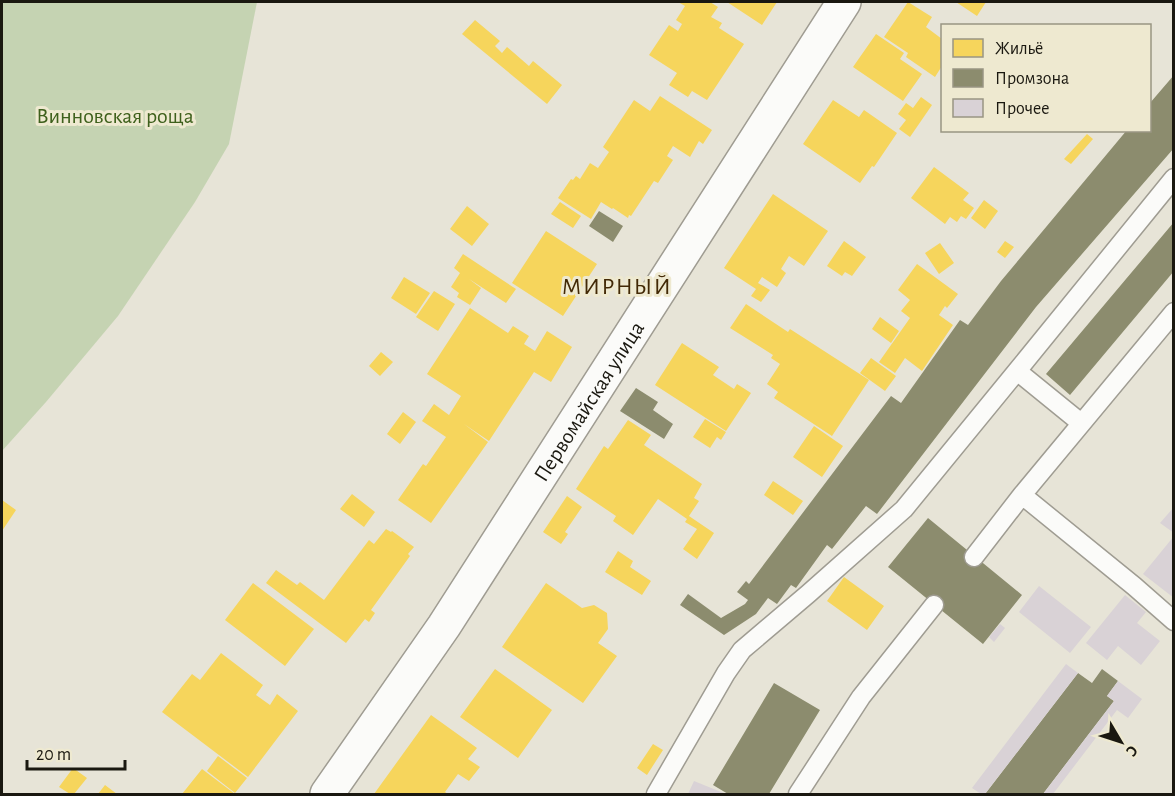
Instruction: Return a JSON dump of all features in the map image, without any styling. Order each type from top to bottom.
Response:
[{"type":"street","name":"Первомайская улица","points":[[327,795],[444,626],[844,2]]},
{"type":"lane","points":[[656,795],[726,673],[742,650],[904,509],[1173,178]]},
{"type":"lane","points":[[974,556],[1173,312]]},
{"type":"lane","points":[[1017,371],[1081,423]]},
{"type":"lane","points":[[1022,495],[1134,586],[1173,621]]},
{"type":"lane","points":[[798,795],[861,697],[934,605]]},
{"type":"green space","name":"Винновская роща","points":[[2,2],[257,2],[229,144],[195,202],[118,316],[2,451]]},
{"type":"building: Жильё","points":[[678,2],[710,2],[718,7],[711,17],[722,23],[719,28],[744,44],[707,100],[692,91],[688,97],[669,85],[677,73],[649,55],[669,25],[678,31],[682,24],[676,20],[685,6]]},
{"type":"building: Жильё","points":[[727,2],[777,2],[762,25]]},
{"type":"building: Жильё","points":[[908,2],[932,17],[926,27],[941,38],[941,68],[935,77],[906,57],[908,53],[884,37]]},
{"type":"building: Жильё","points":[[956,2],[986,2],[977,16]]},
{"type":"building: Жильё","points":[[475,20],[500,41],[495,46],[502,53],[507,47],[529,66],[533,61],[562,85],[547,104],[462,34]]},
{"type":"building: Жильё","points":[[876,34],[904,53],[900,59],[922,74],[903,101],[853,67]]},
{"type":"building: Жильё","points":[[660,96],[712,130],[703,144],[699,141],[690,157],[673,146],[667,156],[673,160],[658,183],[654,181],[631,216],[629,215],[628,218],[601,202],[591,219],[558,198],[571,179],[573,180],[576,176],[580,179],[590,163],[598,168],[609,152],[603,147],[634,100],[650,111]]},
{"type":"building: Жильё","points":[[921,97],[932,105],[910,137],[899,129],[906,120],[898,114],[906,103],[913,108]]},
{"type":"building: Жильё","points":[[833,100],[859,117],[864,110],[897,133],[860,183],[803,144]]},
{"type":"building: Жильё","points":[[1087,134],[1093,139],[1071,164],[1064,159]]},
{"type":"building: Жильё","points":[[934,167],[969,193],[963,200],[974,208],[966,219],[961,216],[957,222],[950,217],[945,224],[911,198]]},
{"type":"building: Жильё","points":[[773,194],[828,231],[804,266],[789,256],[781,269],[786,273],[777,287],[762,277],[758,283],[770,290],[761,302],[751,296],[756,289],[724,268]]},
{"type":"building: Жильё","points":[[984,200],[998,211],[985,229],[971,218]]},
{"type":"building: Жильё","points":[[560,202],[581,216],[573,228],[551,214]]},
{"type":"building: Жильё","points":[[467,206],[489,224],[472,246],[450,229]]},
{"type":"building: Жильё","points":[[546,231],[597,264],[563,316],[512,283]]},
{"type":"building: Жильё","points":[[844,241],[866,257],[852,276],[845,272],[842,276],[827,266]]},
{"type":"building: Жильё","points":[[1005,241],[1014,247],[1005,258],[997,252]]},
{"type":"building: Жильё","points":[[940,243],[954,263],[939,274],[925,253]]},
{"type":"building: Жильё","points":[[463,254],[516,289],[506,303],[469,279],[481,288],[470,305],[457,297],[459,293],[451,287],[460,273],[454,268]]},
{"type":"building: Жильё","points":[[917,264],[958,294],[939,315],[953,325],[922,371],[905,358],[895,373],[879,362],[910,318],[901,311],[910,300],[898,290]]},
{"type":"building: Жильё","points":[[404,277],[430,293],[416,314],[391,298]]},
{"type":"building: Жильё","points":[[434,291],[455,304],[438,331],[416,317]]},
{"type":"building: Жильё","points":[[746,304],[788,332],[790,329],[869,380],[832,436],[774,398],[778,392],[767,384],[780,364],[771,358],[773,355],[730,328]]},
{"type":"building: Жильё","points":[[470,308],[508,333],[513,326],[529,336],[524,344],[535,351],[547,331],[572,347],[551,382],[534,372],[489,441],[464,424],[488,442],[431,523],[398,500],[423,464],[426,466],[446,437],[422,421],[434,404],[449,415],[461,396],[427,374]]},
{"type":"building: Жильё","points":[[880,317],[899,331],[891,343],[872,329]]},
{"type":"building: Жильё","points":[[682,343],[719,367],[713,375],[734,389],[737,384],[751,393],[726,431],[655,385]]},
{"type":"building: Жильё","points":[[381,352],[393,362],[380,376],[369,366]]},
{"type":"building: Жильё","points":[[871,358],[896,376],[885,391],[860,373]]},
{"type":"building: Жильё","points":[[403,412],[416,422],[400,444],[387,434]]},
{"type":"building: Жильё","points":[[705,419],[726,432],[721,440],[717,437],[710,448],[693,437]]},
{"type":"building: Жильё","points":[[628,420],[651,435],[644,445],[702,484],[694,498],[699,501],[689,516],[714,533],[697,559],[683,549],[697,529],[685,522],[687,519],[658,499],[633,535],[613,521],[616,516],[576,489],[604,446],[608,449]]},
{"type":"building: Жильё","points":[[814,426],[843,446],[822,477],[793,457]]},
{"type":"building: Жильё","points":[[773,481],[803,501],[793,515],[764,495]]},
{"type":"building: Жильё","points":[[352,494],[375,512],[364,527],[340,509]]},
{"type":"building: Жильё","points":[[567,496],[582,507],[565,532],[568,534],[561,544],[543,532]]},
{"type":"building: Жильё","points":[[2,500],[16,510],[2,531]]},
{"type":"building: Жильё","points":[[386,529],[414,547],[371,610],[375,613],[369,622],[365,619],[346,643],[266,583],[276,570],[297,585],[300,582],[324,600],[369,540],[374,544]]},
{"type":"building: Жильё","points":[[618,551],[633,561],[630,567],[651,581],[642,595],[605,572]]},
{"type":"building: Жильё","points":[[844,577],[884,606],[867,630],[827,601]]},
{"type":"building: Жильё","points":[[253,583],[314,629],[285,666],[225,620]]},
{"type":"building: Жильё","points":[[546,583],[582,608],[594,605],[607,613],[608,629],[598,643],[617,656],[583,703],[502,647]]},
{"type":"building: Жильё","points":[[221,653],[263,685],[256,695],[270,705],[277,694],[298,711],[248,777],[162,712],[192,674],[200,680]]},
{"type":"building: Жильё","points":[[495,669],[552,710],[518,758],[460,717]]},
{"type":"building: Жильё","points":[[431,715],[477,748],[468,759],[480,767],[469,781],[458,774],[445,792],[448,794],[374,794]]},
{"type":"building: Жильё","points":[[653,744],[663,750],[647,775],[637,768]]},
{"type":"building: Жильё","points":[[218,756],[247,778],[235,793],[207,771]]},
{"type":"building: Жильё","points":[[73,768],[87,778],[74,794],[70,794],[59,787]]},
{"type":"building: Жильё","points":[[202,769],[235,794],[182,794]]},
{"type":"building: Жильё","points":[[105,785],[117,794],[98,794]]},
{"type":"building: Промзона","points":[[1174,75],[1174,148],[1036,307],[877,514],[866,506],[832,549],[827,545],[796,588],[791,585],[777,604],[768,598],[756,614],[724,635],[680,605],[688,594],[721,618],[745,604],[748,600],[737,592],[746,581],[749,584],[891,396],[901,403],[960,320],[968,325],[1001,281],[1125,132],[1151,132],[1151,102]]},
{"type":"building: Промзона","points":[[599,211],[623,226],[613,242],[589,226]]},
{"type":"building: Промзона","points":[[1174,222],[1174,271],[1070,395],[1046,374]]},
{"type":"building: Промзона","points":[[636,388],[658,402],[653,410],[673,424],[664,439],[620,411]]},
{"type":"building: Промзона","points":[[928,518],[1022,595],[983,644],[888,567]]},
{"type":"building: Промзона","points":[[1102,669],[1118,681],[1107,696],[1114,701],[1043,794],[985,794],[1078,673],[1092,683]]},
{"type":"building: Промзона","points":[[774,683],[820,710],[769,794],[728,794],[713,785]]},
{"type":"building: Прочее","points":[[1174,507],[1174,533],[1160,523]]},
{"type":"building: Прочее","points":[[1174,536],[1174,598],[1143,574]]},
{"type":"building: Прочее","points":[[1039,586],[1091,627],[1070,653],[1019,612]]},
{"type":"building: Прочее","points":[[1125,595],[1146,612],[1137,623],[1160,641],[1141,665],[1118,646],[1107,660],[1086,643]]},
{"type":"building: Прочее","points":[[1000,624],[1005,628],[994,642],[989,637]]},
{"type":"building: Прочее","points":[[1066,664],[1078,673],[985,794],[972,788]]},
{"type":"building: Прочее","points":[[1118,681],[1142,699],[1128,718],[1117,710],[1053,794],[1043,794],[1114,701],[1107,696]]},
{"type":"building: Прочее","points":[[694,781],[726,794],[688,794]]},
{"type":"district","name":"МИРНЫЙ","points":[[617,286]]}]
